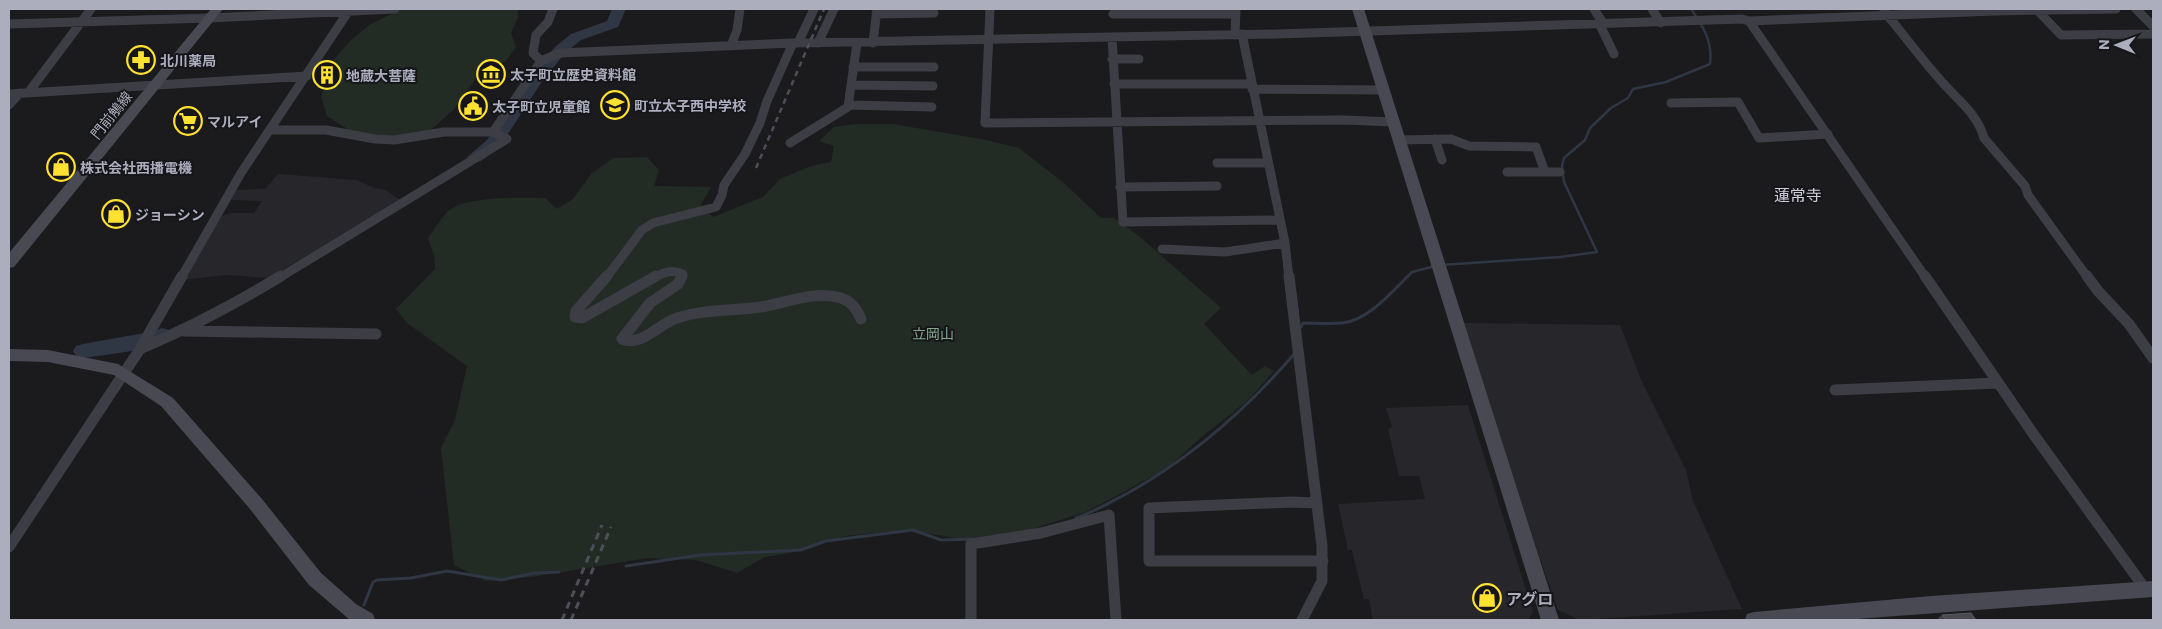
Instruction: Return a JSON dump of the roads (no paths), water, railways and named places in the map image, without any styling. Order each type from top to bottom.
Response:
[{"type":"street","points":[[9,105],[24,93],[91,9]]},
{"type":"street","points":[[9,24],[213,13],[395,9]]},
{"type":"street","points":[[541,61],[533,53],[536,35],[548,22],[553,9]]},
{"type":"street","points":[[731,46],[737,30],[740,9]]},
{"type":"street","points":[[814,9],[767,101],[760,123],[745,154],[724,185],[722,195],[716,207],[653,224],[642,230],[607,276],[576,311],[575,317],[582,318],[664,272],[676,271],[684,274],[678,284],[650,303],[622,339],[628,342],[638,341],[666,322],[688,314],[751,308],[821,296],[842,298],[856,306],[862,319]]},
{"type":"street","points":[[818,44],[834,9]]},
{"type":"street","points":[[990,9],[987,40],[985,123],[1259,120],[1394,122]]},
{"type":"street","points":[[1358,9],[1550,620]]},
{"type":"street","points":[[1594,9],[1614,54]]},
{"type":"street","points":[[1652,9],[1661,22]]},
{"type":"street","points":[[493,132],[541,61],[560,53],[796,43],[1112,38],[1602,25],[1742,19],[1749,21],[1884,12],[2116,9]]},
{"type":"street","points":[[2136,9],[2153,26]]},
{"type":"street","points":[[9,547],[143,343],[222,203],[349,10]]},
{"type":"street","points":[[2038,10],[2061,35],[2153,34]]},
{"type":"street","points":[[1113,14],[1171,12],[1206,15],[1236,11],[1239,34],[1252,87],[1284,243],[1323,561],[1322,581],[1302,620]]},
{"type":"street","points":[[873,43],[876,12],[934,14]]},
{"type":"street","points":[[1884,12],[1918,50],[1943,83],[1967,107],[1982,130],[1984,138],[2025,186],[2028,195],[2098,290],[2129,324],[2153,358]]},
{"type":"street","name":"門前鵤線","points":[[9,263],[213,13]]},
{"type":"street","points":[[1749,21],[1998,383],[2149,590]]},
{"type":"street","points":[[1112,38],[1123,222],[1280,220]]},
{"type":"street","points":[[848,105],[857,43]]},
{"type":"street","points":[[1112,59],[1139,59]]},
{"type":"street","points":[[854,67],[895,70],[934,67]]},
{"type":"street","points":[[9,94],[307,76]]},
{"type":"street","points":[[1114,84],[1252,87],[1306,85],[1382,90]]},
{"type":"street","points":[[851,85],[891,88],[928,87]]},
{"type":"street","points":[[1671,103],[1738,102],[1759,138],[1828,134]]},
{"type":"street","points":[[790,143],[848,105],[914,109],[932,107]]},
{"type":"street","points":[[143,343],[183,331],[287,274],[507,139],[493,132],[444,132],[394,140],[375,139],[326,130],[271,130]]},
{"type":"street","points":[[1435,139],[1442,160]]},
{"type":"street","points":[[1398,140],[1450,139],[1469,146],[1536,147],[1545,172]]},
{"type":"street","points":[[1217,164],[1268,163]]},
{"type":"street","points":[[1507,172],[1560,172]]},
{"type":"street","points":[[1120,187],[1216,186]]},
{"type":"street","points":[[1162,249],[1225,252],[1284,243]]},
{"type":"street","points":[[183,331],[376,334]]},
{"type":"street","points":[[9,354],[48,356],[118,370],[167,402],[222,462],[315,579],[350,610],[366,620]]},
{"type":"street","points":[[1835,390],[1998,383]]},
{"type":"street","points":[[1316,503],[1291,502],[1149,508],[1149,561],[1323,561]]},
{"type":"street","points":[[972,620],[970,544],[1006,540],[1066,529],[1110,515],[1116,620]]},
{"type":"street","points":[[1754,620],[1931,604],[2149,590]]},
{"type":"waterway","points":[[475,157],[493,144],[537,77],[560,50],[576,37],[613,24],[619,9]]},
{"type":"waterway","points":[[1441,265],[1560,257],[1597,252],[1564,182],[1562,166],[1564,158],[1585,140],[1590,128],[1611,108],[1628,98],[1633,89],[1666,82],[1710,64],[1711,56],[1708,41],[1703,28],[1691,9]]},
{"type":"waterway","points":[[1301,327],[1303,323],[1342,323],[1360,317],[1378,305],[1412,272],[1435,266]]},
{"type":"waterway","points":[[83,351],[153,339],[162,335]]},
{"type":"waterway","points":[[1076,518],[1128,493],[1152,479],[1196,448],[1218,431],[1258,393],[1295,353]]},
{"type":"waterway","points":[[626,566],[700,555],[801,550],[826,541],[913,530],[941,540],[973,539]]},
{"type":"waterway","points":[[364,605],[373,582],[377,580],[411,578],[447,571],[501,580],[535,573],[559,572]]},
{"type":"railway","points":[[756,168],[824,9]]},
{"type":"railway","points":[[562,620],[602,525]]},
{"type":"railway","points":[[571,620],[611,527]]},
{"type":"place","name":"北川薬局","points":[[141,60]]},
{"type":"place","name":"太子町立歴史資料館","points":[[491,74]]},
{"type":"place","name":"地蔵大菩薩","points":[[327,75]]},
{"type":"place","name":"町立太子西中学校","points":[[615,105]]},
{"type":"place","name":"太子町立児童館","points":[[473,106]]},
{"type":"place","name":"マルアイ","points":[[188,121]]},
{"type":"place","name":"株式会社西播電機","points":[[61,167]]},
{"type":"place","name":"ジョーシン","points":[[116,214]]},
{"type":"place","name":"アグロ","points":[[1487,598]]},
{"type":"district","name":"蓮常寺","points":[[1798,194]]},
{"type":"park label","name":"立岡山","points":[[933,333]]}]
